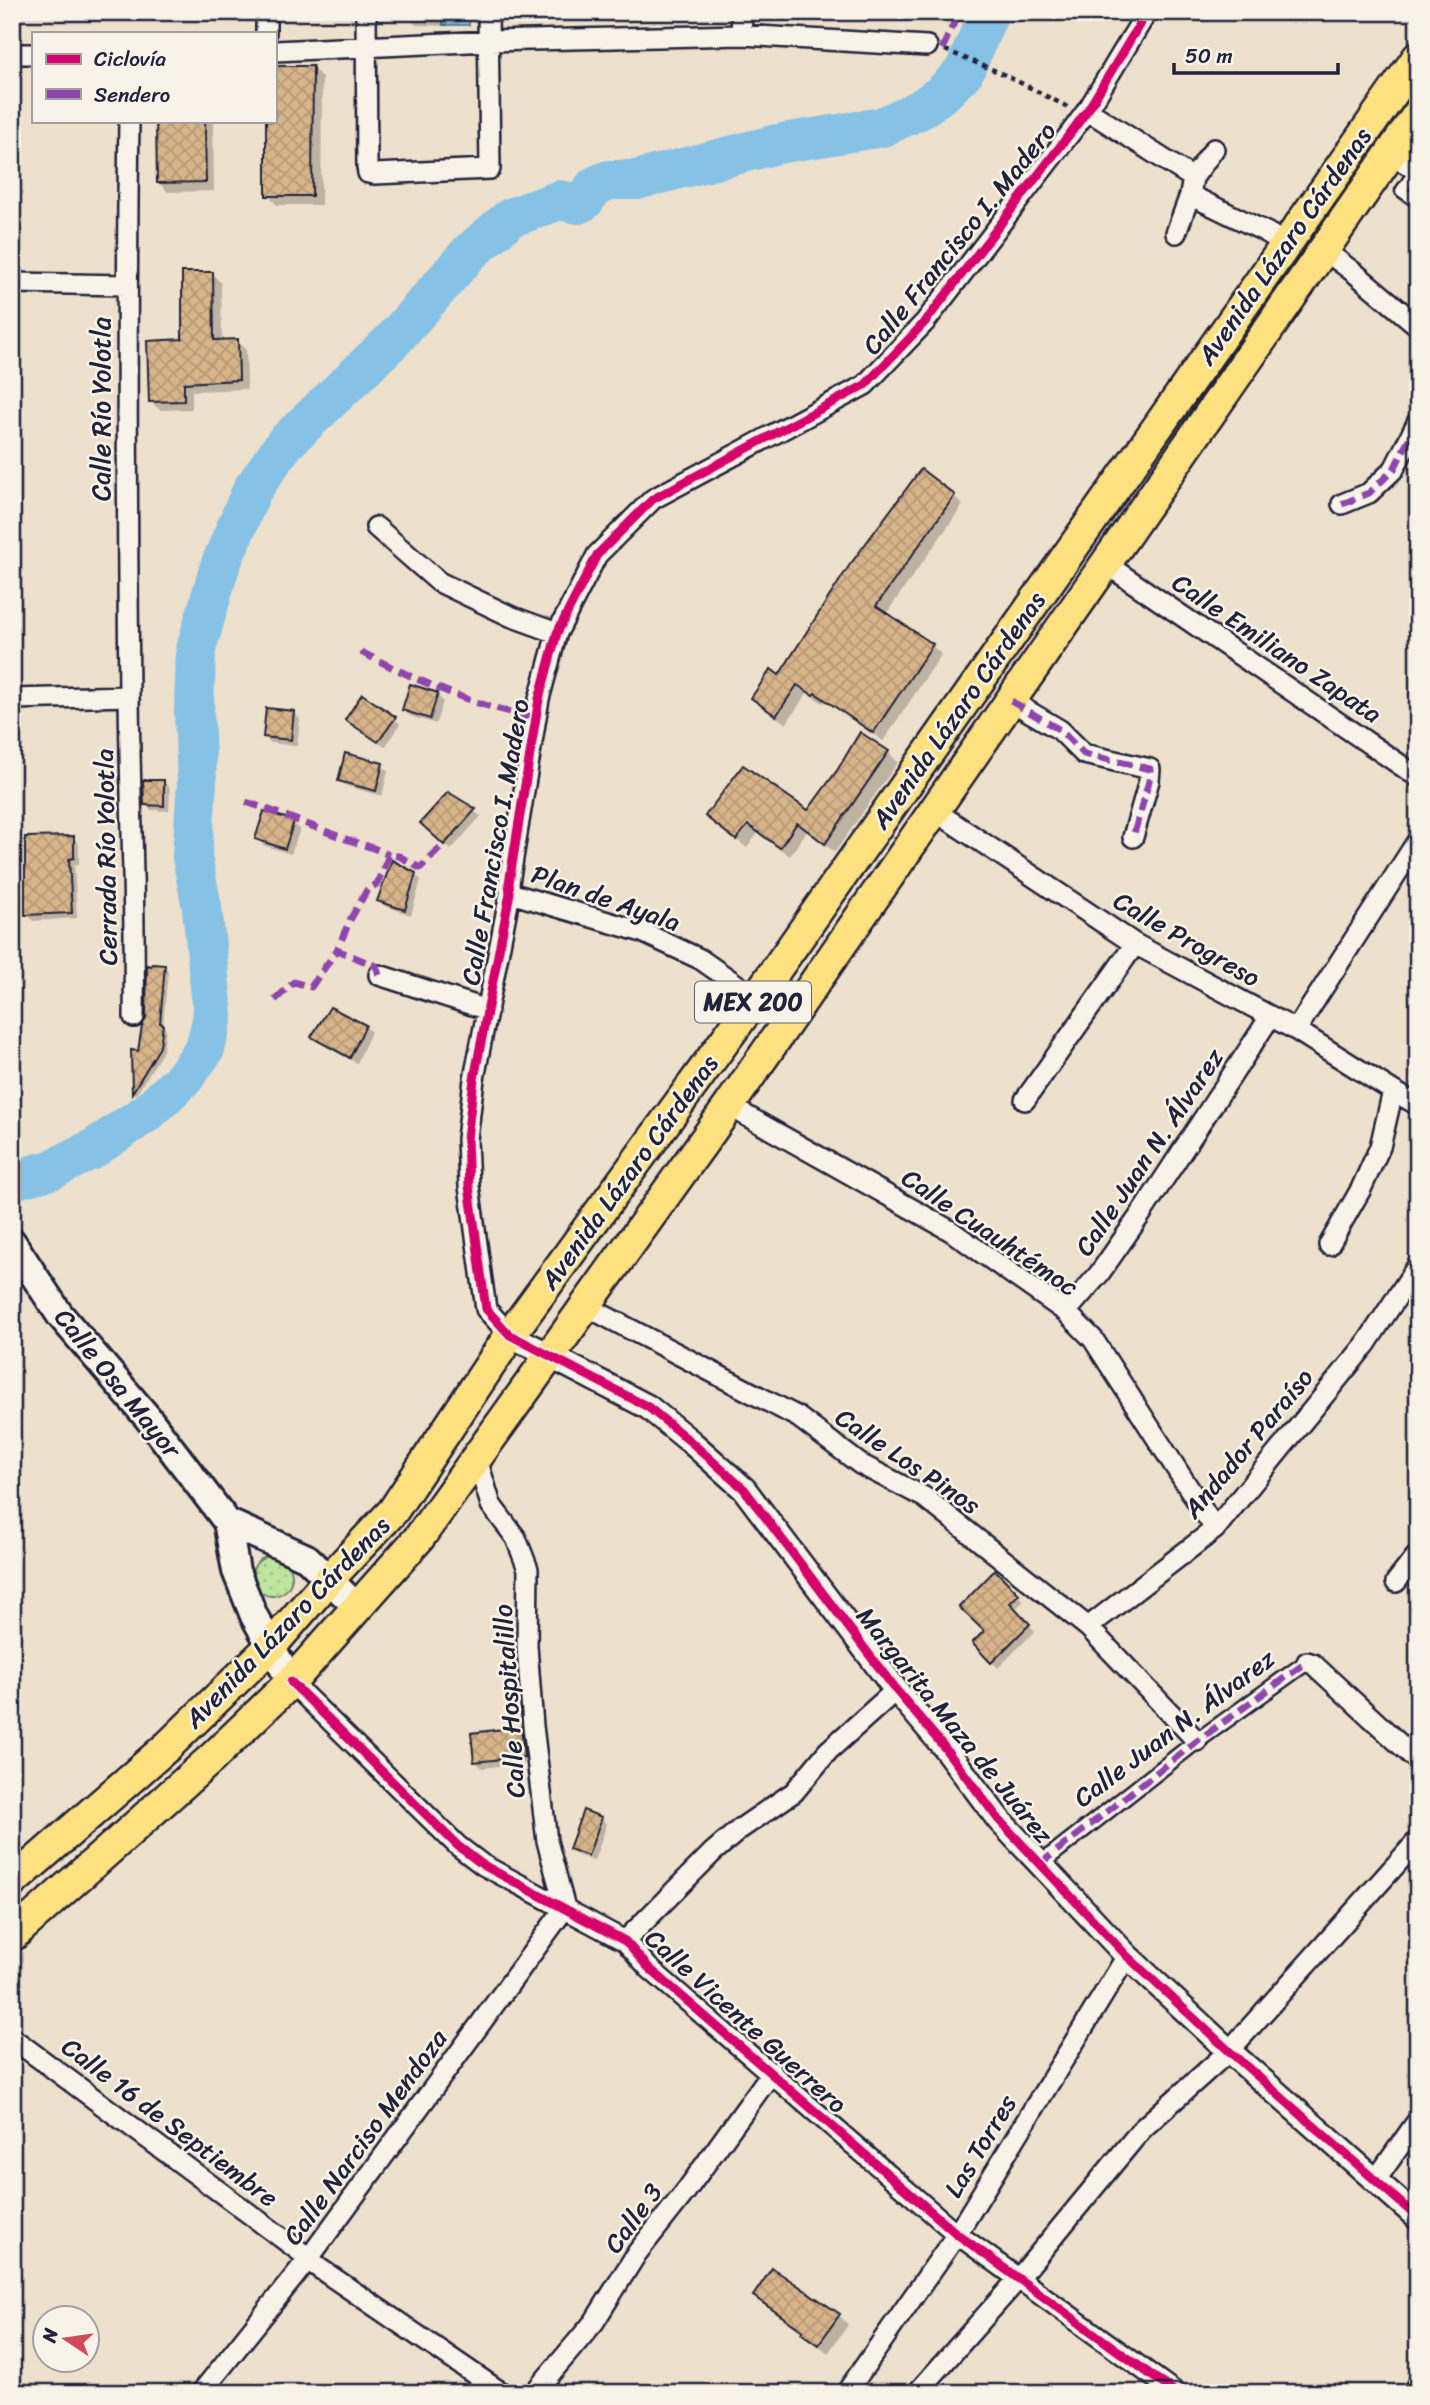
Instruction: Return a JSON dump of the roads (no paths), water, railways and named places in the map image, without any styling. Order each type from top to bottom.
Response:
[{"type":"main road","name":"Avenida Lázaro Cárdenas","points":[[12,1882],[169,1745],[272,1646],[330,1578],[393,1511],[510,1335],[756,998],[1418,57]]},
{"type":"main road","name":"Avenida Lázaro Cárdenas","points":[[12,1936],[212,1758],[291,1682],[419,1538],[729,1106],[1418,114]]},
{"type":"main road","name":"Calle Osa Mayor","points":[[12,1242],[60,1315],[148,1418],[227,1522],[236,1571],[254,1616],[291,1682]]},
{"type":"main road","name":"Calle Osa Mayor","points":[[227,1522],[307,1558],[357,1607]]},
{"type":"street","points":[[266,12],[266,32]]},
{"type":"street","points":[[366,12],[368,173],[374,174],[490,169],[488,12]]},
{"type":"street","points":[[741,12],[742,35]]},
{"type":"street","name":"Calle Francisco I. Madero","points":[[510,1335],[486,1309],[470,1186],[467,1139],[474,1079],[510,893],[509,883],[539,699],[557,634],[597,555],[653,499],[865,385],[925,322],[1086,112],[1147,12]]},
{"type":"street","points":[[276,51],[490,41],[742,35],[927,46]]},
{"type":"street","points":[[12,54],[32,54]]},
{"type":"street","points":[[1086,112],[1191,187],[1286,244]]},
{"type":"street","name":"Calle Río Yolotla","points":[[128,122],[129,696]]},
{"type":"street","points":[[1176,233],[1191,187],[1214,149]]},
{"type":"street","points":[[1390,154],[1417,170]]},
{"type":"street","points":[[1324,250],[1418,326]]},
{"type":"street","points":[[12,283],[127,285]]},
{"type":"street","points":[[1342,504],[1370,493],[1394,470],[1418,421]]},
{"type":"street","points":[[376,527],[439,582],[510,616],[557,634]]},
{"type":"street","name":"Calle Emiliano Zapata","points":[[1105,564],[1418,777]]},
{"type":"street","points":[[12,699],[129,696]]},
{"type":"street","name":"Cerrada Río Yolotla","points":[[129,696],[134,1017]]},
{"type":"street","points":[[1011,701],[1060,730],[1084,754],[1150,769],[1133,837]]},
{"type":"street","name":"Calle Progreso","points":[[935,811],[1135,944],[1296,1030],[1418,1105]]},
{"type":"street","points":[[1296,1030],[1418,840]]},
{"type":"street","name":"Plan de Ayala","points":[[510,893],[642,932],[700,959],[756,998]]},
{"type":"street","points":[[1025,1100],[1135,944]]},
{"type":"street","points":[[379,975],[488,1010]]},
{"type":"street","name":"Calle Juan N. Álvarez","points":[[1066,1312],[1099,1274],[1134,1224],[1270,1017]]},
{"type":"street","points":[[1329,1245],[1361,1189],[1380,1147],[1393,1091]]},
{"type":"street","name":"Calle Cuauhtémoc","points":[[729,1106],[951,1231],[1066,1312],[1093,1339],[1215,1530]]},
{"type":"street","name":"Andador Paraíso","points":[[1088,1627],[1215,1530],[1366,1344],[1418,1265]]},
{"type":"street","name":"Calle Los Pinos","points":[[584,1305],[798,1417],[860,1464],[924,1497],[1088,1627],[1197,1741]]},
{"type":"street","name":"Margarita Maza de Juárez","points":[[510,1335],[648,1407],[744,1489],[999,1821],[1127,1956],[1229,2051],[1418,2218]]},
{"type":"street","name":"Calle Hospitalillo","points":[[477,1459],[491,1505],[516,1538],[528,1569],[527,1646],[533,1726],[547,1841],[565,1908]]},
{"type":"street","points":[[1396,1582],[1418,1554]]},
{"type":"street","points":[[1307,1662],[1313,1664],[1418,1761]]},
{"type":"street","name":"Calle Juan N. Álvarez","points":[[1040,1864],[1197,1741],[1307,1662]]},
{"type":"street","name":"Calle Vicente Guerrero","points":[[291,1682],[458,1846],[483,1865],[625,1941],[649,1968],[957,2234],[1176,2393]]},
{"type":"street","points":[[625,1941],[713,1852],[740,1829],[794,1792],[828,1751],[896,1690]]},
{"type":"street","points":[[917,2393],[1020,2278],[1142,2129],[1229,2051],[1418,1840]]},
{"type":"street","name":"Calle Narciso Mendoza","points":[[201,2393],[309,2258],[565,1908]]},
{"type":"street","name":"Las Torres","points":[[846,2393],[957,2234],[1127,1956]]},
{"type":"street","name":"Calle 16 de Septiembre","points":[[12,2038],[309,2258],[316,2266],[502,2393]]},
{"type":"street","name":"Calle 3","points":[[534,2393],[594,2322],[637,2253],[686,2191],[772,2072]]},
{"type":"street","points":[[1375,2181],[1418,2120]]},
{"type":"street","points":[[1411,2393],[1418,2385]]},
{"type":"lane","points":[[1417,170],[1401,191],[1418,204]]},
{"type":"water","points":[[443,12],[469,12],[469,25],[443,25]]},
{"type":"waterway","points":[[12,1180],[51,1170],[93,1149],[148,1112],[184,1078],[205,1049],[213,1016],[202,907],[192,857],[197,783],[194,711],[196,649],[220,566],[252,490],[285,443],[394,339],[469,253],[510,218],[560,200],[578,204],[584,201],[595,186],[609,180],[636,180],[777,144],[882,127],[921,109],[944,92],[964,72],[989,12]]}]
